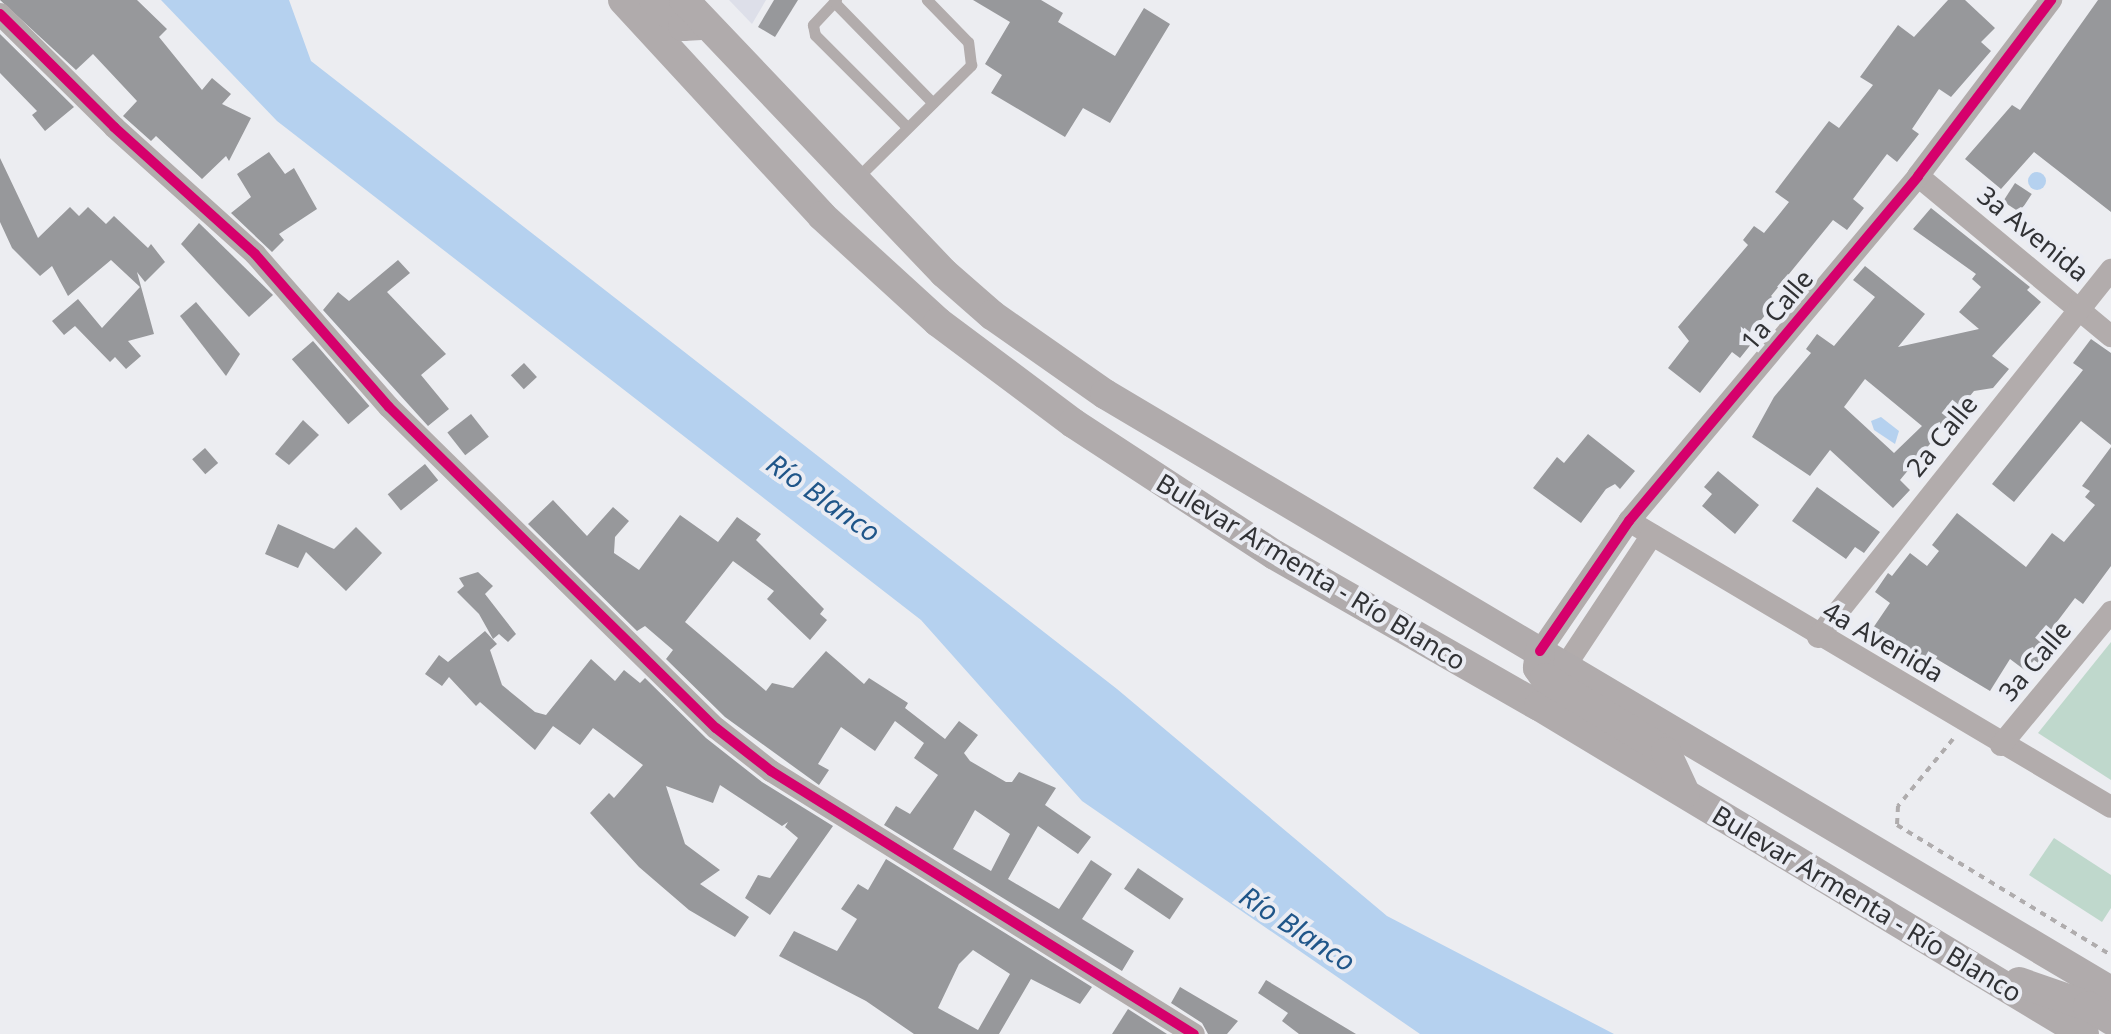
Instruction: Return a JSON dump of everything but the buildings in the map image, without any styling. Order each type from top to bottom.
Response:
[{"type":"main road","name":"Bulevar Armenta - Río Blanco","points":[[623,0],[822,216],[938,322],[1009,377],[1222,523],[1685,793],[2084,1034]]},
{"type":"main road","points":[[654,0],[683,26],[694,29],[705,23]]},
{"type":"main road","name":"Bulevar Armenta - Río Blanco","points":[[684,0],[980,305],[1105,394],[2111,991]]},
{"type":"main road","points":[[1553,658],[1538,668],[1545,678],[1666,752],[1685,793]]},
{"type":"main road","points":[[1982,974],[2039,987],[2111,1020]]},
{"type":"street","name":"1a Calle","points":[[1553,658],[1629,521],[1918,176],[2051,0]]},
{"type":"street","points":[[0,14],[114,127],[255,254],[389,407],[716,728],[771,771],[1194,1034]]},
{"type":"street","name":"3a Avenida","points":[[1918,176],[2111,336]]},
{"type":"street","name":"2a Calle","points":[[1818,637],[2111,270]]},
{"type":"street","name":"4a Avenida","points":[[1629,521],[1818,637],[2111,807]]},
{"type":"street","points":[[1553,658],[1652,535]]},
{"type":"street","name":"3a Calle","points":[[2001,745],[2111,612]]},
{"type":"lane","points":[[856,178],[971,65],[973,52],[927,0]]},
{"type":"lane","points":[[907,127],[815,35],[813,25],[835,1],[933,103]]},
{"type":"path","points":[[1964,721],[1898,806],[1897,825],[2111,955]]},
{"type":"shaded area","points":[[729,0],[766,0],[752,24]]},
{"type":"green space","points":[[2111,642],[2111,780],[2038,733]]},
{"type":"green space","points":[[2054,838],[2111,875],[2111,908],[2102,922],[2029,875]]},
{"type":"water","name":"Río Blanco","points":[[161,0],[289,0],[311,61],[1117,689],[1387,916],[1614,1034],[1420,1034],[1082,801],[921,620],[277,121]]},
{"type":"water","points":[[2033,172],[2041,172],[2046,181],[2044,188],[2033,190],[2028,185],[2028,177]]},
{"type":"water","points":[[1881,417],[1899,431],[1895,444],[1874,430],[1871,421]]},
{"type":"cycle path","points":[[1540,651],[1629,521],[1918,176],[2051,0]]},
{"type":"cycle path","points":[[0,14],[114,127],[255,254],[389,407],[716,728],[771,771],[1194,1034]]}]
